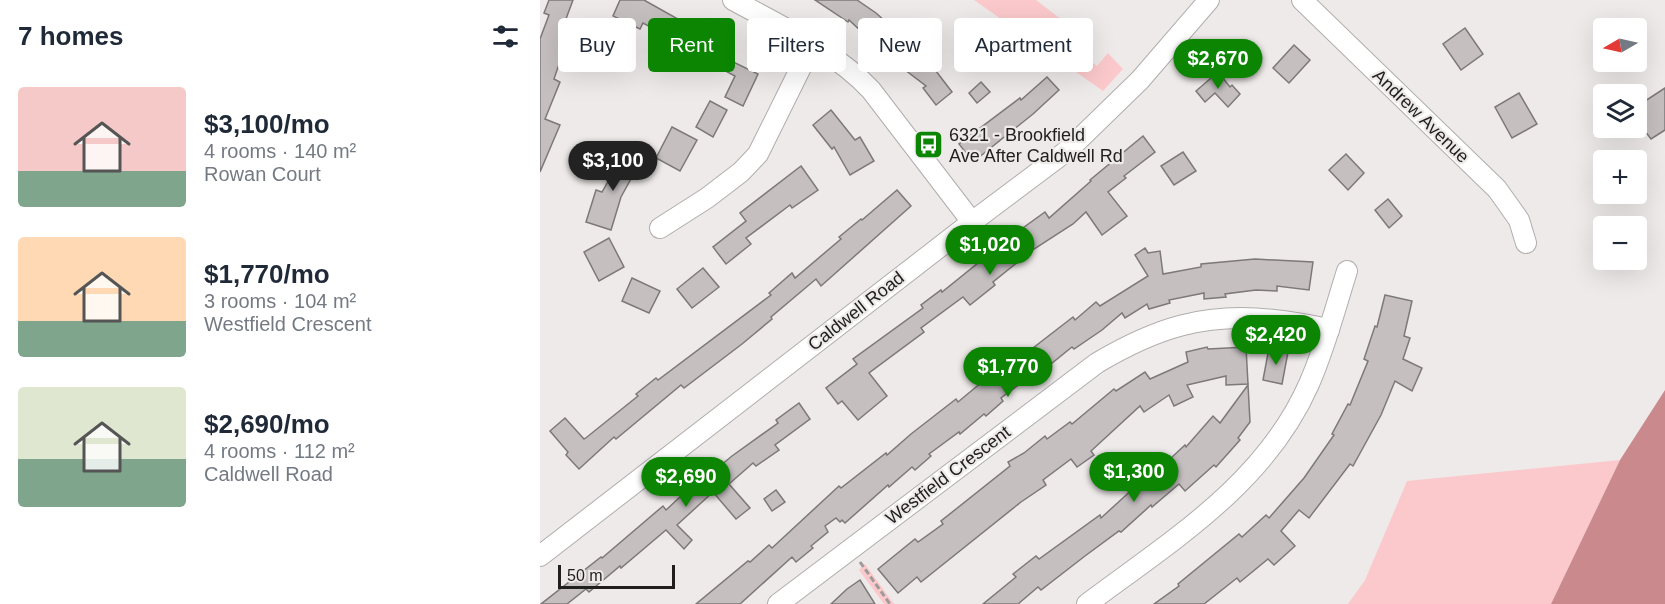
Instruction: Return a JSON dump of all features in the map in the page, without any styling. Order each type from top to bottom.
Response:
[{"type":"street","points":[[734,0],[765,18]]},
{"type":"street","name":"Caldwell Road","points":[[540,556],[1068,150],[1140,80],[1209,0]]},
{"type":"street","name":"Andrew Avenue","points":[[1302,0],[1497,189],[1519,220],[1526,243]]},
{"type":"street","points":[[846,66],[871,90],[972,222]]},
{"type":"street","points":[[660,228],[715,193],[741,172],[758,154],[799,72]]},
{"type":"street","points":[[1088,604],[1211,511],[1254,469],[1295,413],[1309,384],[1347,271]]},
{"type":"street","name":"Westfield Crescent","points":[[778,604],[1097,363],[1127,345],[1174,326],[1213,318],[1265,319],[1329,330]]},
{"type":"path","points":[[850,549],[890,604]]},
{"type":"shaded area","points":[[974,0],[1036,0],[1059,18],[1000,18]]},
{"type":"shaded area","points":[[1108,53],[1123,69],[1103,91],[1076,72],[1093,72],[1093,63],[1097,66]]},
{"type":"shaded area","points":[[1665,390],[1665,604],[1551,604],[1620,460]]},
{"type":"shaded area","points":[[1620,460],[1551,604],[1348,604],[1365,580],[1407,481]]},
{"type":"shaded area","points":[[865,564],[894,604],[884,604],[859,570]]},
{"type":"building","points":[[549,0],[573,0],[566,18],[558,18],[558,67],[554,79],[560,82],[545,119],[560,125],[540,172],[540,39],[549,15],[544,13]]},
{"type":"building","points":[[620,0],[644,0],[676,18],[648,18],[648,26],[643,23],[640,29],[636,27],[636,18],[613,16]]},
{"type":"building","points":[[815,0],[857,0],[882,18],[858,18],[858,28],[849,20],[846,21],[846,18],[842,18]]},
{"type":"building","points":[[1465,28],[1483,54],[1461,70],[1443,44]]},
{"type":"building","points":[[1294,45],[1310,60],[1289,83],[1273,68]]},
{"type":"building","points":[[735,63],[747,69],[747,72],[758,74],[743,106],[725,97],[735,76],[727,72],[735,72]]},
{"type":"building","points":[[908,72],[937,72],[952,92],[936,105],[923,88],[926,86]]},
{"type":"building","points":[[1218,72],[1230,87],[1232,85],[1240,94],[1228,107],[1215,93],[1205,102],[1196,91]]},
{"type":"building","points":[[1047,77],[1059,90],[973,162],[959,144],[1020,98],[1021,100]]},
{"type":"building","points":[[981,82],[990,92],[977,103],[969,93]]},
{"type":"building","points":[[1665,88],[1665,130],[1651,139],[1647,134],[1647,100]]},
{"type":"building","points":[[1519,93],[1537,124],[1512,138],[1495,107]]},
{"type":"building","points":[[710,101],[727,110],[713,137],[696,127]]},
{"type":"building","points":[[831,110],[855,140],[860,137],[874,161],[850,175],[834,147],[832,149],[813,125]]},
{"type":"building","points":[[672,127],[697,140],[680,171],[656,158]]},
{"type":"building","points":[[1143,136],[1155,152],[1124,176],[1126,178],[1108,192],[1127,216],[1102,235],[1086,212],[1073,224],[1034,249],[993,282],[995,285],[970,305],[963,297],[921,328],[924,332],[869,373],[887,396],[858,420],[842,401],[838,404],[826,388],[857,364],[853,359],[923,308],[921,305],[941,290],[942,292],[1045,212],[1049,218]]},
{"type":"building","points":[[627,148],[643,157],[621,197],[611,230],[586,222],[596,190],[602,192]]},
{"type":"building","points":[[1183,152],[1196,171],[1174,185],[1161,166]]},
{"type":"building","points":[[1346,154],[1364,173],[1348,190],[1329,170]]},
{"type":"building","points":[[801,166],[818,190],[792,208],[790,205],[746,238],[751,244],[726,264],[713,247],[746,221],[740,213]]},
{"type":"building","points":[[897,190],[911,206],[821,286],[816,279],[742,344],[684,388],[681,385],[616,439],[614,437],[579,469],[566,455],[568,452],[550,431],[565,418],[584,439],[587,437],[638,396],[636,394],[656,378],[658,380],[771,295],[769,293],[792,273],[795,278],[841,239],[839,237]]},
{"type":"building","points":[[1388,199],[1402,216],[1389,228],[1375,210]]},
{"type":"building","points":[[609,238],[624,267],[599,281],[584,252]]},
{"type":"building","points":[[1145,248],[1148,253],[1160,251],[1163,274],[1201,267],[1201,264],[1255,259],[1313,262],[1309,290],[1277,286],[1277,291],[1256,290],[1204,299],[1204,293],[1169,300],[1170,303],[1149,309],[1147,304],[1125,318],[1122,313],[1102,330],[1074,349],[1072,347],[1030,381],[1028,378],[1001,398],[1003,401],[986,416],[984,414],[960,434],[959,432],[929,454],[931,456],[915,470],[912,467],[889,487],[888,485],[845,523],[836,518],[825,526],[828,532],[811,546],[813,548],[796,562],[792,557],[740,604],[696,604],[769,545],[772,548],[839,486],[841,488],[886,453],[887,455],[956,399],[958,402],[1006,362],[1007,364],[1027,349],[1029,351],[1073,317],[1075,320],[1096,302],[1100,306],[1148,276],[1135,255]]},
{"type":"building","points":[[703,268],[719,287],[692,308],[677,289]]},
{"type":"building","points":[[632,278],[660,291],[649,313],[622,301]]},
{"type":"building","points":[[1385,295],[1412,301],[1404,336],[1410,338],[1403,359],[1422,368],[1412,391],[1395,381],[1381,415],[1353,466],[1350,464],[1309,518],[1299,510],[1281,531],[1295,546],[1274,565],[1268,559],[1240,582],[1237,578],[1204,604],[1154,604],[1179,586],[1178,584],[1239,534],[1242,537],[1266,515],[1269,518],[1304,478],[1334,435],[1332,434],[1348,404],[1350,405],[1368,361],[1364,359],[1375,326],[1377,327]]},
{"type":"building","points":[[1207,347],[1208,349],[1246,347],[1248,384],[1226,385],[1226,376],[1187,385],[1193,397],[1174,406],[1169,395],[1144,412],[1140,406],[1091,451],[1094,455],[1077,467],[1071,459],[1043,480],[1046,485],[1021,502],[921,582],[917,577],[898,593],[878,569],[915,539],[918,542],[943,524],[941,521],[1010,466],[1008,462],[1024,453],[1045,436],[1047,439],[1070,422],[1072,424],[1114,389],[1116,391],[1145,372],[1150,379],[1188,362],[1186,352]]},
{"type":"building","points":[[1269,348],[1288,352],[1282,384],[1263,380]]},
{"type":"building","points":[[1248,385],[1250,422],[1238,438],[1240,440],[1216,467],[1214,465],[1185,491],[1179,484],[1121,532],[1119,531],[1041,590],[1038,587],[1018,604],[983,604],[1016,577],[1013,574],[1036,556],[1039,559],[1100,515],[1101,518],[1135,487],[1132,483],[1152,466],[1157,471],[1185,445],[1186,447],[1213,416],[1220,423]]},
{"type":"building","points":[[799,403],[810,419],[775,445],[779,450],[756,466],[753,463],[729,484],[750,508],[736,519],[713,492],[677,525],[692,540],[684,549],[666,530],[589,592],[586,589],[567,604],[541,604],[602,558],[663,506],[666,510],[696,482],[698,484],[778,423],[776,420]]},
{"type":"building","points":[[776,490],[785,502],[772,511],[764,499]]},
{"type":"building","points":[[860,580],[875,604],[831,604],[847,589]]},
{"type":"place","name":"6321 - Brookfield Ave After Caldwell Rd","points":[[928,145]]}]
